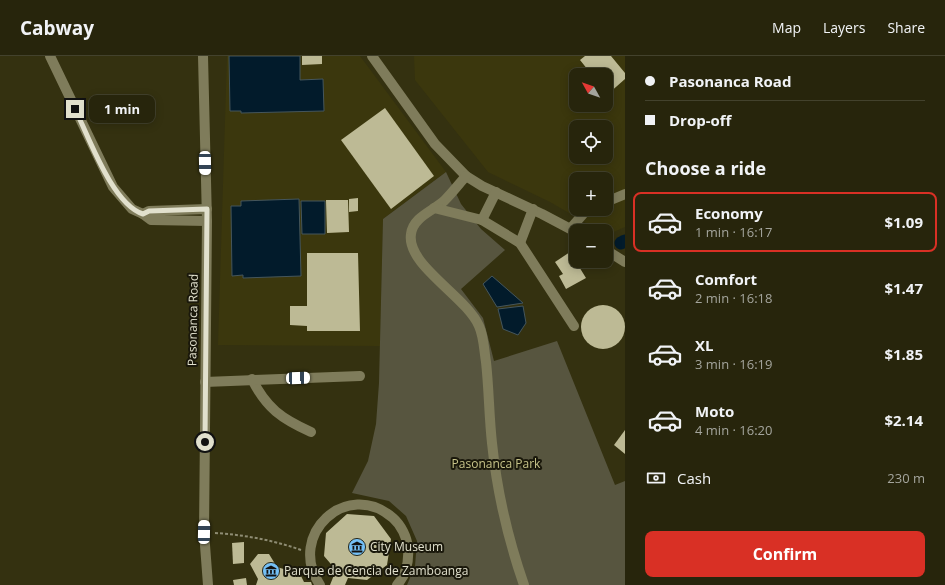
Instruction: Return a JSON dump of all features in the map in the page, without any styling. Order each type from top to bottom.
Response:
[{"type":"street","points":[[50,56],[113,187],[132,209],[143,214],[150,220],[207,221]]},
{"type":"street","name":"Pasonanca Road","points":[[203,56],[207,209],[204,532],[208,585]]},
{"type":"street","points":[[372,56],[435,144],[466,176],[569,227]]},
{"type":"street","points":[[466,176],[444,201],[413,225],[410,234],[411,244],[418,259],[465,305],[479,328],[483,339],[489,391],[492,444],[503,511],[509,543],[524,585]]},
{"type":"street","points":[[482,220],[496,192]]},
{"type":"street","points":[[613,199],[625,194]]},
{"type":"street","points":[[434,208],[482,220],[520,243],[574,326]]},
{"type":"street","points":[[143,214],[149,211],[207,209]]},
{"type":"street","points":[[520,243],[533,209]]},
{"type":"street","points":[[613,254],[625,262]]},
{"type":"street","points":[[206,382],[360,376]]},
{"type":"street","points":[[252,380],[260,396],[268,406],[289,423],[310,432]]},
{"type":"street","points":[[320,585],[314,575],[309,553],[311,540],[317,528],[325,518],[336,510],[348,506],[361,505],[374,507],[386,513],[396,521],[403,532],[408,544],[408,557],[406,570],[397,585]]},
{"type":"path","points":[[204,532],[243,534],[270,540],[309,553]]},
{"type":"shaded area","points":[[227,56],[360,56],[446,172],[383,219],[380,346],[218,345]]},
{"type":"shaded area","points":[[414,56],[625,56],[625,227],[613,232],[613,224],[588,224],[574,216],[613,216],[613,172],[569,172],[569,213],[550,202],[488,172],[415,80]]},
{"type":"green space","name":"Pasonanca Park","points":[[446,172],[461,204],[481,229],[505,250],[461,289],[483,318],[494,361],[557,341],[615,485],[625,481],[625,585],[407,585],[415,566],[417,541],[406,516],[389,501],[352,493],[368,461],[376,424],[379,383],[383,219]]},
{"type":"water","points":[[229,56],[300,56],[300,80],[323,79],[324,111],[241,113],[241,111],[230,111]]},
{"type":"water","points":[[299,199],[301,276],[243,278],[243,275],[232,276],[231,206],[241,206],[241,201]]},
{"type":"water","points":[[301,201],[325,201],[325,234],[302,234]]},
{"type":"water","points":[[492,276],[523,303],[497,307],[483,284]]},
{"type":"water","points":[[523,306],[526,323],[518,335],[503,329],[498,309]]},
{"type":"building","points":[[302,56],[322,56],[322,64],[302,65]]},
{"type":"building","points":[[585,56],[611,56],[625,73],[625,79],[613,90],[613,68],[586,68],[580,60]]},
{"type":"building","points":[[385,108],[434,176],[391,209],[341,140]]},
{"type":"building","points":[[358,198],[358,211],[349,212],[349,199]]},
{"type":"building","points":[[326,200],[348,200],[349,232],[327,233]]},
{"type":"building","points":[[307,253],[358,253],[360,331],[307,331],[307,326],[290,325],[290,306],[307,306]]},
{"type":"building","points":[[569,253],[569,268],[580,268],[586,278],[566,289],[559,276],[563,274],[555,262]]},
{"type":"building","points":[[603,305],[615,309],[621,315],[625,327],[621,339],[615,345],[603,349],[591,345],[585,339],[581,327],[585,315],[591,309]]},
{"type":"building","points":[[625,430],[625,454],[614,445]]},
{"type":"building","name":"City Museum","points":[[347,514],[374,516],[391,539],[387,565],[367,580],[348,578],[345,585],[330,585],[336,570],[324,556],[326,533]]},
{"type":"building","points":[[244,542],[244,563],[233,564],[232,543]]},
{"type":"building","name":"Parque de Cencia de Zamboanga","points":[[258,554],[269,554],[277,567],[300,574],[304,582],[311,582],[312,585],[256,585],[258,579],[250,564]]},
{"type":"building","points":[[246,578],[247,585],[234,585],[233,580]]},
{"type":"waterway","points":[[621,243],[625,241]]},
{"type":"place","name":"City Museum","points":[[357,547]]},
{"type":"place","name":"Parque de Cencia de Zamboanga","points":[[271,571]]},
{"type":"route","points":[[75,109],[113,187],[118,195],[132,209],[143,214],[149,211],[207,209],[205,442]]}]
